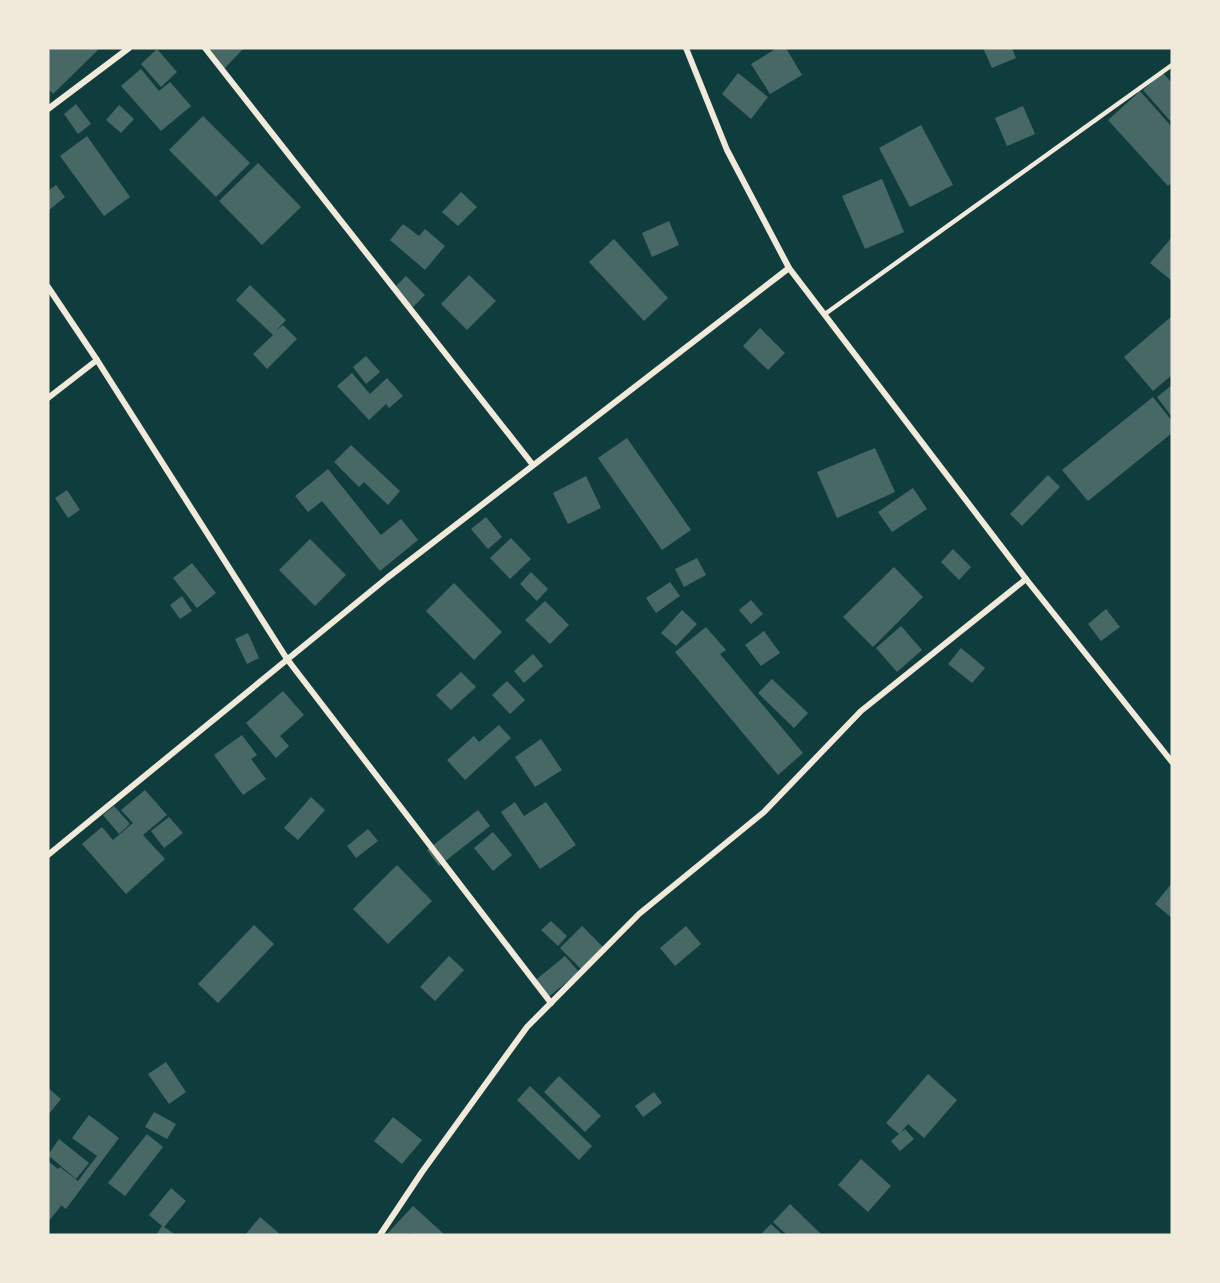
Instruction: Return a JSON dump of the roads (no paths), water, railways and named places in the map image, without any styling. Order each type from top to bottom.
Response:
[{"type":"street","points":[[48,109],[129,48]]},
{"type":"street","points":[[205,48],[533,465]]},
{"type":"street","points":[[686,48],[727,150],[789,268],[1026,579],[1172,762]]},
{"type":"street","points":[[48,855],[387,578],[789,268]]},
{"type":"street","points":[[48,287],[287,659],[551,1003]]},
{"type":"street","points":[[48,398],[97,360]]},
{"type":"street","points":[[380,1235],[422,1172],[527,1027],[639,914],[764,812],[861,711],[1026,579]]},
{"type":"lane","points":[[825,314],[1172,64]]}]
